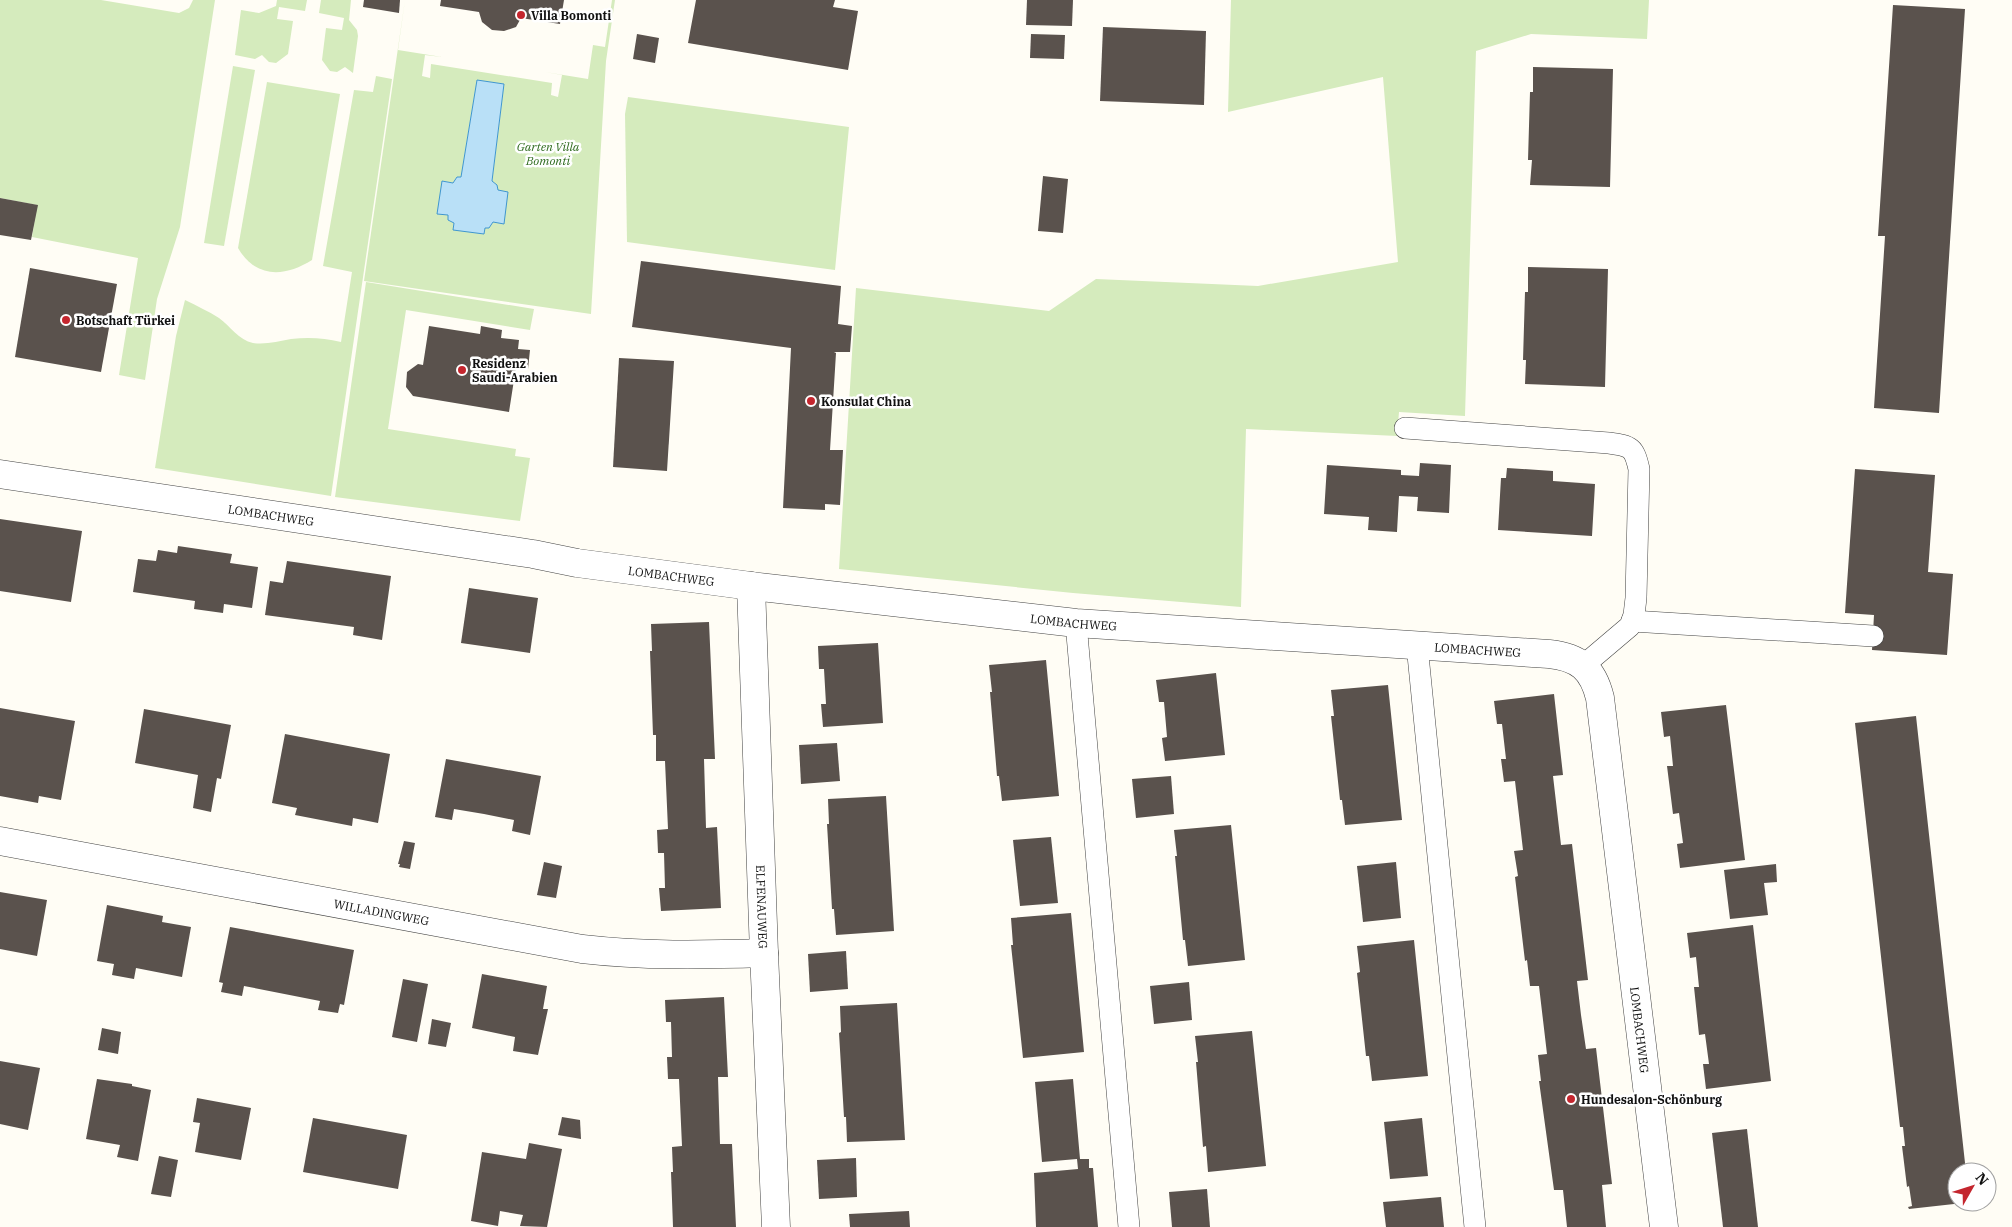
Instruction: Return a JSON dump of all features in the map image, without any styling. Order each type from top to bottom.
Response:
[{"type":"street","name":"LOMBACHWEG","points":[[0,474],[533,554],[577,563],[751,586],[1076,623],[1561,655],[1584,665],[1597,683],[1602,714],[1664,1227]]},
{"type":"street","name":"ELFENAUWEG","points":[[751,586],[776,1227]]},
{"type":"street","name":"WILLADINGWEG","points":[[0,841],[582,948],[621,953],[674,955],[764,953]]},
{"type":"lane","points":[[1405,428],[1609,443],[1629,447],[1636,454],[1639,469],[1636,598],[1632,621],[1626,631],[1584,665]]},
{"type":"lane","points":[[1632,621],[1873,636]]},
{"type":"lane","points":[[1076,623],[1130,1227]]},
{"type":"lane","points":[[1416,645],[1475,1227]]},
{"type":"green space","points":[[0,0],[101,0],[179,13],[189,8],[193,0],[215,0],[180,227],[157,299],[145,380],[119,375],[138,258],[32,237],[37,205],[0,198]]},
{"type":"green space","points":[[277,0],[307,0],[305,11],[279,7],[277,19],[293,21],[288,54],[276,63],[269,62],[262,55],[255,59],[235,55],[241,10],[259,13],[276,6]]},
{"type":"green space","points":[[321,0],[351,0],[349,20],[357,30],[358,36],[353,73],[345,67],[337,72],[330,71],[322,60],[326,28],[342,30],[344,18],[319,13]]},
{"type":"green space","name":"Garten Villa Bomonti","points":[[405,0],[398,50],[442,57],[425,55],[422,76],[430,78],[431,64],[552,83],[551,95],[558,97],[562,75],[545,72],[588,79],[593,45],[605,47],[612,0],[615,0],[606,61],[591,314],[364,281]],"holes":[[[477,80],[504,84],[492,182],[495,183],[504,224],[493,222],[489,228],[485,228],[484,234],[453,229],[454,223],[448,220],[448,215],[438,214],[443,181],[453,183],[457,177],[461,177]]]},
{"type":"green space","points":[[1231,0],[1649,0],[1647,39],[1531,34],[1476,51],[1465,416],[1399,412],[1397,436],[1246,429],[1241,607],[1073,593],[839,569],[856,288],[1049,311],[1096,279],[1258,286],[1398,262],[1383,77],[1228,112]]},
{"type":"green space","points":[[233,66],[255,70],[224,246],[204,243]]},
{"type":"green space","points":[[376,76],[392,79],[331,496],[155,468],[176,336],[185,300],[219,318],[239,336],[253,343],[304,338],[341,342],[352,272],[323,266],[354,90],[373,92]]},
{"type":"green space","points":[[267,82],[340,94],[312,260],[292,270],[281,272],[262,270],[253,265],[238,248]]},
{"type":"green space","points":[[628,97],[849,127],[835,270],[627,242],[625,114]]},
{"type":"green space","points":[[366,282],[534,309],[530,330],[406,310],[388,429],[516,449],[515,456],[530,458],[520,521],[335,497]]},
{"type":"water","points":[[477,80],[504,84],[492,181],[497,185],[498,190],[508,192],[504,224],[493,222],[489,228],[485,228],[484,234],[453,230],[454,223],[448,220],[448,215],[437,214],[442,181],[453,183],[457,177],[461,177]]},
{"type":"building","points":[[364,0],[400,0],[399,13],[363,7]]},
{"type":"building","name":"Villa Bomonti","points":[[441,0],[564,0],[560,24],[521,18],[516,27],[504,31],[492,30],[482,22],[479,12],[440,6]]},
{"type":"building","points":[[696,0],[835,0],[833,7],[858,11],[848,70],[688,43]]},
{"type":"building","points":[[1027,0],[1073,0],[1072,26],[1026,25]]},
{"type":"building","points":[[1893,5],[1965,9],[1939,413],[1874,408],[1885,236],[1878,236]]},
{"type":"building","points":[[1103,27],[1206,31],[1204,105],[1100,101]]},
{"type":"building","points":[[637,34],[659,38],[655,63],[633,59]]},
{"type":"building","points":[[1031,34],[1065,35],[1064,59],[1030,58]]},
{"type":"building","points":[[1533,67],[1613,69],[1610,187],[1530,185],[1532,160],[1528,160],[1530,92],[1533,92]]},
{"type":"building","points":[[1043,176],[1068,179],[1063,233],[1038,231]]},
{"type":"building","points":[[0,198],[38,205],[31,240],[0,235]]},
{"type":"building","name":"Konsulat China","points":[[641,261],[841,286],[838,324],[852,326],[850,352],[834,352],[836,353],[830,450],[843,450],[840,505],[825,504],[825,510],[783,508],[791,348],[632,327]]},
{"type":"building","points":[[1528,267],[1608,269],[1605,387],[1525,384],[1526,360],[1523,360],[1525,292],[1528,292]]},
{"type":"building","name":"Botschaft Türkei","points":[[30,268],[117,284],[101,372],[15,357]]},
{"type":"building","name":"Residenz Saudi-Arabien","points":[[429,326],[480,334],[481,326],[502,330],[501,338],[519,340],[518,349],[530,350],[528,369],[516,367],[509,412],[413,396],[406,387],[407,372],[418,364],[423,365]]},
{"type":"building","points":[[619,358],[674,361],[667,471],[613,467]]},
{"type":"building","points":[[1420,463],[1451,465],[1449,513],[1417,511],[1418,497],[1399,496],[1397,532],[1368,530],[1369,517],[1324,514],[1327,465],[1401,470],[1401,475],[1419,476]]},
{"type":"building","points":[[1507,468],[1553,471],[1553,481],[1595,484],[1592,536],[1498,530],[1501,478],[1506,478]]},
{"type":"building","points":[[1855,469],[1935,475],[1928,572],[1953,574],[1947,655],[1872,650],[1874,615],[1845,613]]},
{"type":"building","points":[[0,519],[82,531],[71,602],[0,591]]},
{"type":"building","points":[[178,546],[232,554],[230,563],[258,567],[252,608],[224,604],[223,613],[194,609],[195,601],[133,592],[138,559],[156,561],[158,550],[177,553]]},
{"type":"building","points":[[287,561],[391,576],[382,640],[353,635],[354,627],[265,615],[270,581],[283,583]]},
{"type":"building","points":[[469,588],[538,598],[530,653],[461,643]]},
{"type":"building","points":[[709,622],[715,759],[704,759],[706,828],[717,827],[721,908],[661,911],[659,888],[665,888],[664,853],[658,853],[657,830],[668,829],[665,761],[656,761],[656,735],[653,735],[651,624]]},
{"type":"building","points":[[878,643],[883,723],[823,727],[821,704],[826,704],[824,669],[819,669],[818,646]]},
{"type":"building","points":[[1046,660],[1059,796],[1002,801],[999,776],[997,776],[989,665]]},
{"type":"building","points":[[1216,673],[1225,755],[1165,761],[1162,738],[1167,737],[1164,702],[1159,702],[1156,680]]},
{"type":"building","points":[[1388,685],[1402,820],[1345,825],[1342,800],[1340,800],[1331,716],[1334,716],[1331,690]]},
{"type":"building","points":[[1554,694],[1563,775],[1553,776],[1561,845],[1572,844],[1588,980],[1577,981],[1581,1015],[1586,1049],[1596,1048],[1612,1184],[1602,1185],[1606,1227],[1567,1227],[1563,1190],[1554,1190],[1539,1081],[1541,1081],[1538,1055],[1547,1054],[1539,986],[1530,986],[1527,960],[1525,961],[1515,877],[1518,876],[1514,851],[1523,850],[1515,781],[1504,782],[1501,759],[1506,759],[1502,724],[1497,724],[1494,701]]},
{"type":"building","points":[[1726,705],[1745,860],[1680,868],[1677,844],[1683,843],[1679,813],[1673,814],[1667,766],[1673,766],[1670,736],[1664,737],[1661,712]]},
{"type":"building","points":[[0,708],[75,721],[61,800],[39,796],[38,803],[0,796]]},
{"type":"building","points":[[144,709],[231,725],[221,779],[217,778],[211,812],[193,808],[198,775],[135,763]]},
{"type":"building","points":[[1916,716],[1965,1162],[1947,1162],[1947,1205],[1909,1209],[1908,1207],[1912,1206],[1909,1186],[1907,1187],[1902,1146],[1905,1146],[1903,1127],[1900,1127],[1855,723]]},
{"type":"building","points":[[285,734],[390,754],[378,823],[353,818],[352,826],[295,815],[297,808],[272,803]]},
{"type":"building","points":[[837,743],[840,781],[801,784],[799,745]]},
{"type":"building","points":[[446,759],[541,776],[530,835],[512,831],[514,820],[484,814],[454,809],[452,820],[435,817]]},
{"type":"building","points":[[1171,776],[1174,814],[1136,818],[1132,779]]},
{"type":"building","points":[[886,796],[894,931],[836,935],[834,909],[832,909],[827,824],[829,824],[828,799]]},
{"type":"building","points":[[1231,825],[1245,960],[1188,966],[1185,940],[1183,940],[1174,830]]},
{"type":"building","points":[[1051,837],[1058,903],[1020,906],[1013,840]]},
{"type":"building","points":[[404,841],[415,843],[410,869],[399,867],[400,864],[398,864]]},
{"type":"building","points":[[544,862],[562,866],[556,898],[537,895]]},
{"type":"building","points":[[1396,862],[1401,918],[1363,922],[1357,866]]},
{"type":"building","points":[[1776,864],[1777,882],[1764,883],[1768,915],[1730,919],[1724,870]]},
{"type":"building","points":[[0,892],[47,900],[37,956],[0,949]]},
{"type":"building","points":[[107,905],[163,916],[162,922],[191,927],[182,977],[136,968],[134,979],[112,975],[114,964],[97,961]]},
{"type":"building","points":[[1071,913],[1084,1052],[1023,1058],[1011,945],[1013,945],[1011,918]]},
{"type":"building","points":[[1753,925],[1771,1081],[1706,1089],[1703,1064],[1709,1064],[1705,1034],[1699,1035],[1694,987],[1699,987],[1696,957],[1690,958],[1687,933]]},
{"type":"building","points":[[230,927],[354,950],[344,1005],[340,1004],[338,1013],[318,1010],[320,1001],[244,986],[242,996],[221,992],[223,983],[219,982]]},
{"type":"building","points":[[1414,940],[1428,1076],[1372,1081],[1369,1056],[1366,1056],[1357,973],[1360,972],[1357,946]]},
{"type":"building","points":[[846,951],[848,989],[810,992],[808,954]]},
{"type":"building","points":[[482,974],[547,986],[543,1009],[548,1009],[538,1055],[513,1051],[515,1037],[472,1028]]},
{"type":"building","points":[[403,979],[428,984],[417,1042],[392,1037]]},
{"type":"building","points":[[1189,982],[1192,1020],[1154,1024],[1150,986]]},
{"type":"building","points":[[724,997],[728,1077],[718,1077],[720,1144],[732,1144],[736,1227],[673,1227],[672,1147],[682,1146],[679,1079],[668,1079],[667,1057],[672,1057],[671,1022],[666,1022],[665,1000]]},
{"type":"building","points":[[897,1003],[905,1140],[847,1142],[839,1033],[841,1032],[840,1006]]},
{"type":"building","points":[[432,1019],[451,1023],[446,1047],[428,1044]]},
{"type":"building","points":[[102,1028],[121,1032],[118,1054],[98,1050]]},
{"type":"building","points":[[1252,1031],[1266,1166],[1208,1172],[1206,1146],[1203,1147],[1195,1036]]},
{"type":"building","points":[[0,1061],[40,1068],[28,1130],[0,1124]]},
{"type":"building","points":[[97,1079],[132,1084],[132,1086],[151,1090],[138,1161],[117,1157],[120,1145],[86,1139]]},
{"type":"building","points":[[1073,1079],[1080,1159],[1089,1159],[1089,1168],[1093,1168],[1098,1227],[1036,1227],[1034,1173],[1078,1169],[1077,1159],[1042,1162],[1035,1082]]},
{"type":"building","points":[[197,1098],[251,1108],[241,1160],[195,1152],[200,1123],[193,1122]]},
{"type":"building","points":[[562,1117],[580,1120],[581,1139],[558,1135]]},
{"type":"building","points":[[313,1118],[407,1135],[398,1189],[303,1172]]},
{"type":"building","points":[[1422,1118],[1428,1176],[1390,1179],[1384,1122]]},
{"type":"building","points":[[1747,1129],[1758,1227],[1723,1227],[1712,1133]]},
{"type":"building","points":[[529,1143],[562,1149],[547,1227],[520,1226],[523,1215],[500,1211],[498,1226],[471,1221],[482,1152],[526,1159]]},
{"type":"building","points":[[159,1156],[178,1160],[171,1197],[151,1194]]},
{"type":"building","points":[[856,1158],[857,1197],[819,1199],[817,1160]]},
{"type":"building","points":[[1207,1189],[1210,1227],[1172,1227],[1169,1192]]},
{"type":"building","points":[[1441,1197],[1444,1227],[1386,1227],[1383,1202]]},
{"type":"building","points":[[909,1211],[910,1227],[850,1227],[849,1214]]},
{"type":"place","name":"Villa Bomonti","points":[[521,15]]},
{"type":"place","name":"Botschaft Türkei","points":[[66,320]]},
{"type":"place","name":"Residenz Saudi-Arabien","points":[[462,370]]},
{"type":"place","name":"Konsulat China","points":[[811,401]]},
{"type":"place","name":"Hundesalon-Schönburg","points":[[1571,1099]]}]
